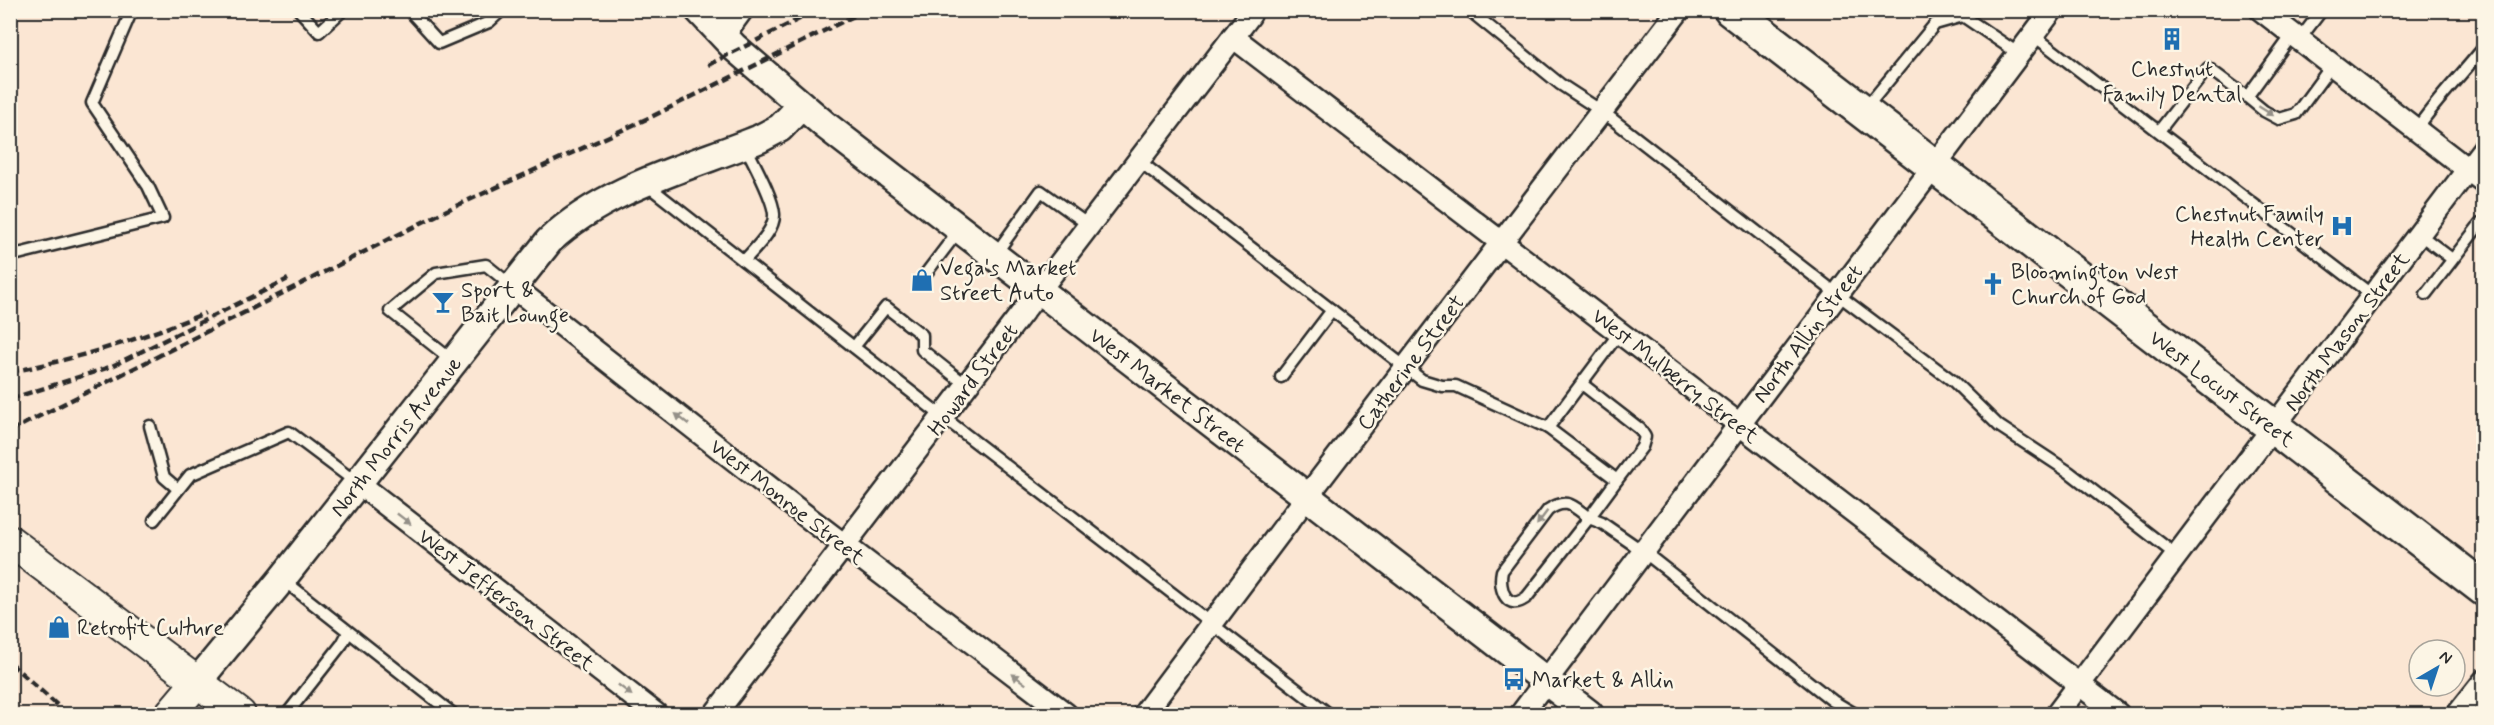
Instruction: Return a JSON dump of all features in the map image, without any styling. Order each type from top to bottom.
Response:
[{"type":"main road","name":"West Locust Street","points":[[1731,10],[2484,590]]},
{"type":"main road","points":[[12,545],[240,714]]},
{"type":"main road","name":"North Morris Avenue","points":[[170,714],[197,682]]},
{"type":"street","name":"West Market Street","points":[[699,10],[723,36],[801,106],[1039,292],[1589,714]]},
{"type":"street","points":[[723,36],[742,10]]},
{"type":"street","name":"Catherine Street","points":[[1144,714],[1679,10]]},
{"type":"street","name":"North Allin Street","points":[[1521,714],[2052,10]]},
{"type":"street","points":[[2260,10],[2475,176]]},
{"type":"street","name":"Howard Street","points":[[715,714],[846,546],[1250,15]]},
{"type":"street","name":"West Mulberry Street","points":[[1233,37],[2118,714]]},
{"type":"street","name":"North Morris Avenue","points":[[197,682],[282,579],[549,241],[568,223],[607,200],[745,145],[780,128],[801,106]]},
{"type":"street","name":"North Mason Street","points":[[2056,714],[2419,234],[2475,176],[2484,148]]},
{"type":"street","name":"West Monroe Street","points":[[512,286],[1066,714]]},
{"type":"street","name":"West Jefferson Street","points":[[358,483],[656,714]]},
{"type":"street","points":[[2458,714],[2484,681]]},
{"type":"lane","points":[[10,255],[163,218],[148,186],[92,103],[132,10]]},
{"type":"lane","points":[[299,10],[319,32],[343,10]]},
{"type":"lane","points":[[409,10],[439,43],[489,22],[502,10]]},
{"type":"lane","points":[[1469,10],[1560,84],[1603,112],[1960,387],[2000,426],[2068,472],[2176,555]]},
{"type":"lane","points":[[2247,97],[2322,10]]},
{"type":"lane","points":[[1863,112],[1935,24],[1963,16],[2019,54]]},
{"type":"lane","points":[[2033,35],[2159,131],[2206,170],[2372,295]]},
{"type":"lane","points":[[2416,130],[2437,100],[2457,82],[2484,47]]},
{"type":"lane","points":[[2159,131],[2208,68],[2264,111],[2280,119],[2296,114],[2332,65]]},
{"type":"lane","points":[[744,261],[769,231],[774,215],[760,176],[745,145]]},
{"type":"lane","points":[[1138,160],[1422,380],[1442,386],[1456,386],[1548,428],[1617,480]]},
{"type":"lane","points":[[646,184],[943,417],[1329,714]]},
{"type":"lane","points":[[994,256],[1041,191],[1090,226]]},
{"type":"lane","points":[[2426,294],[2480,224]]},
{"type":"lane","points":[[927,272],[959,230]]},
{"type":"lane","points":[[2419,234],[2452,259]]},
{"type":"lane","points":[[453,362],[390,311],[436,273],[486,265],[512,286]]},
{"type":"lane","points":[[854,347],[886,307],[922,335],[922,350],[966,386]]},
{"type":"lane","points":[[1281,376],[1332,310]]},
{"type":"lane","points":[[1548,428],[1620,332]]},
{"type":"lane","points":[[1582,384],[1640,429],[1645,437],[1642,447],[1589,518],[1527,597],[1521,603],[1513,602],[1502,593],[1499,582],[1502,571],[1548,510],[1558,503],[1569,503],[1589,518],[1602,523],[1644,552],[1833,701],[1855,714]]},
{"type":"lane","points":[[150,426],[164,477],[178,489]]},
{"type":"lane","points":[[154,520],[190,475],[288,432],[358,483]]},
{"type":"lane","points":[[282,579],[453,714]]},
{"type":"lane","points":[[287,714],[342,644],[348,633]]},
{"type":"railway","points":[[708,65],[817,10]]},
{"type":"railway","points":[[10,431],[447,210],[653,116],[866,10]]},
{"type":"railway","points":[[10,399],[110,367],[288,279]]},
{"type":"railway","points":[[10,372],[109,347],[205,313]]},
{"type":"railway","points":[[10,663],[67,714]]},
{"type":"place","name":"Chestnut Family Dental","points":[[2172,39]]},
{"type":"place","name":"Chestnut Family Health Center","points":[[2342,226]]},
{"type":"place","name":"Vega's Market Street Auto","points":[[922,280]]},
{"type":"place","name":"Bloomington West Church of God","points":[[1993,284]]},
{"type":"place","name":"Sport & Bait Lounge","points":[[443,302]]},
{"type":"place","name":"Retrofit Culture","points":[[59,627]]},
{"type":"place","name":"Market & Allin","points":[[1514,679]]}]
